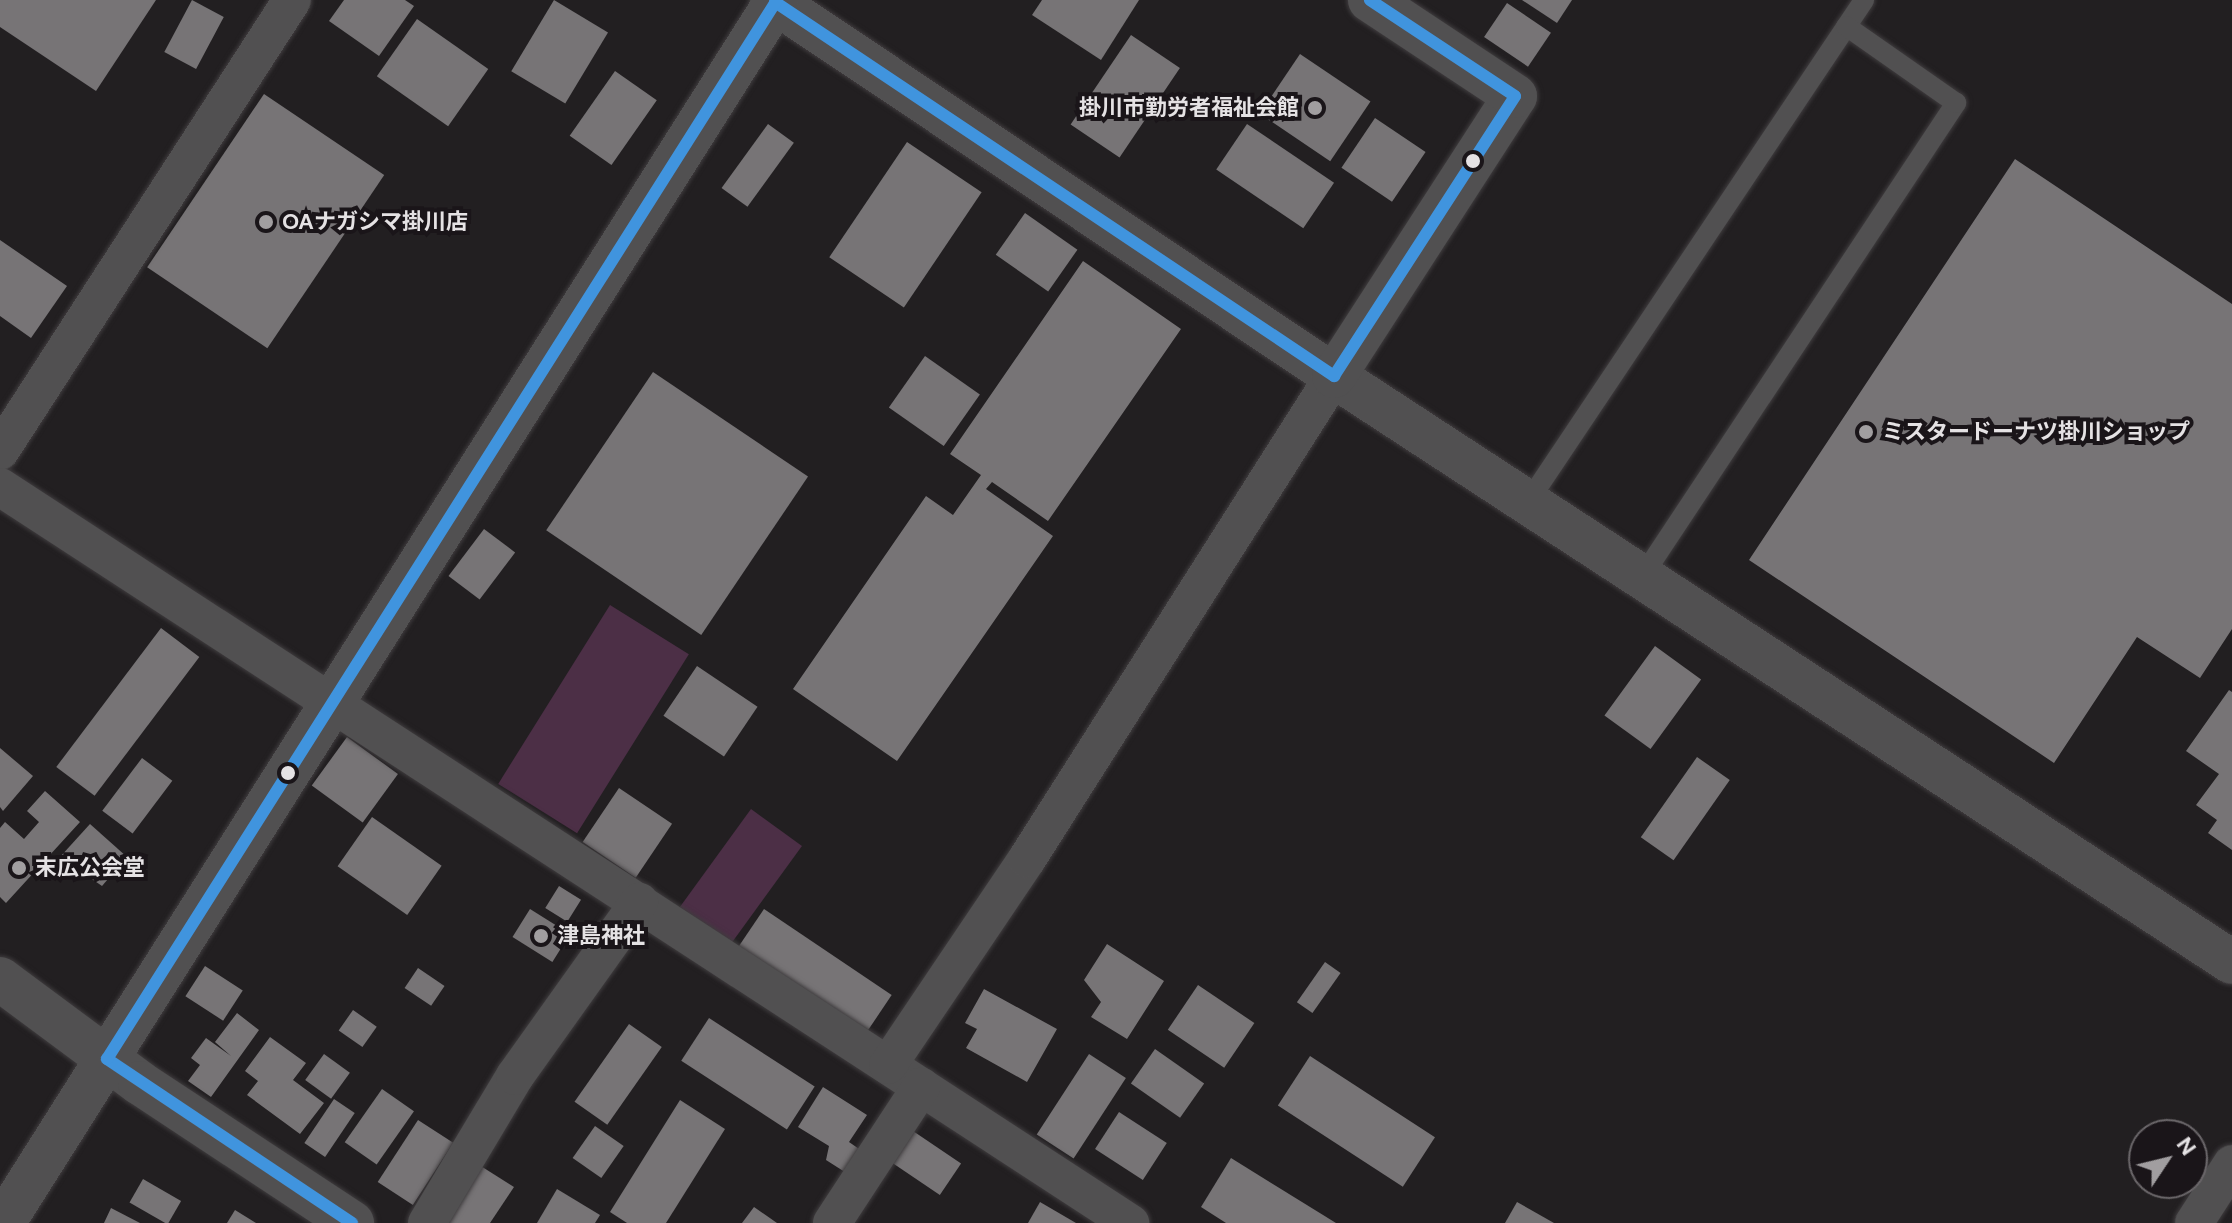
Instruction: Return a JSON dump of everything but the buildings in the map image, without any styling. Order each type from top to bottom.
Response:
[{"type":"street","points":[[0,451],[292,0]]},
{"type":"street","points":[[888,1065],[1027,859],[1515,96],[1370,0]]},
{"type":"street","points":[[3,1223],[775,1],[1334,376],[2232,962]]},
{"type":"street","points":[[0,487],[1130,1223]]},
{"type":"street","points":[[427,1223],[515,1076],[639,902]]},
{"type":"street","points":[[0,979],[107,1059],[352,1223]]},
{"type":"street","points":[[832,1223],[921,1087]]},
{"type":"street","points":[[2194,1223],[2232,1164]]},
{"type":"lane","points":[[1528,502],[1864,0]]},
{"type":"lane","points":[[1642,577],[1956,103],[1846,26]]},
{"type":"shaded area","points":[[610,605],[689,654],[577,833],[498,784]]},
{"type":"shaded area","points":[[751,809],[802,846],[731,944],[680,907]]},
{"type":"transit line","points":[[352,1223],[107,1059],[777,0]]},
{"type":"transit line","points":[[775,2],[1334,376],[1515,96],[1370,0]]},
{"type":"place","name":"掛川市勤労者福祉会館","points":[[1315,108]]},
{"type":"place","name":"OAナガシマ掛川店","points":[[266,222]]},
{"type":"place","name":"ミスタードーナツ掛川ショップ","points":[[1866,432]]},
{"type":"place","name":"末広公会堂","points":[[19,868]]},
{"type":"place","name":"津島神社","points":[[541,936]]}]
